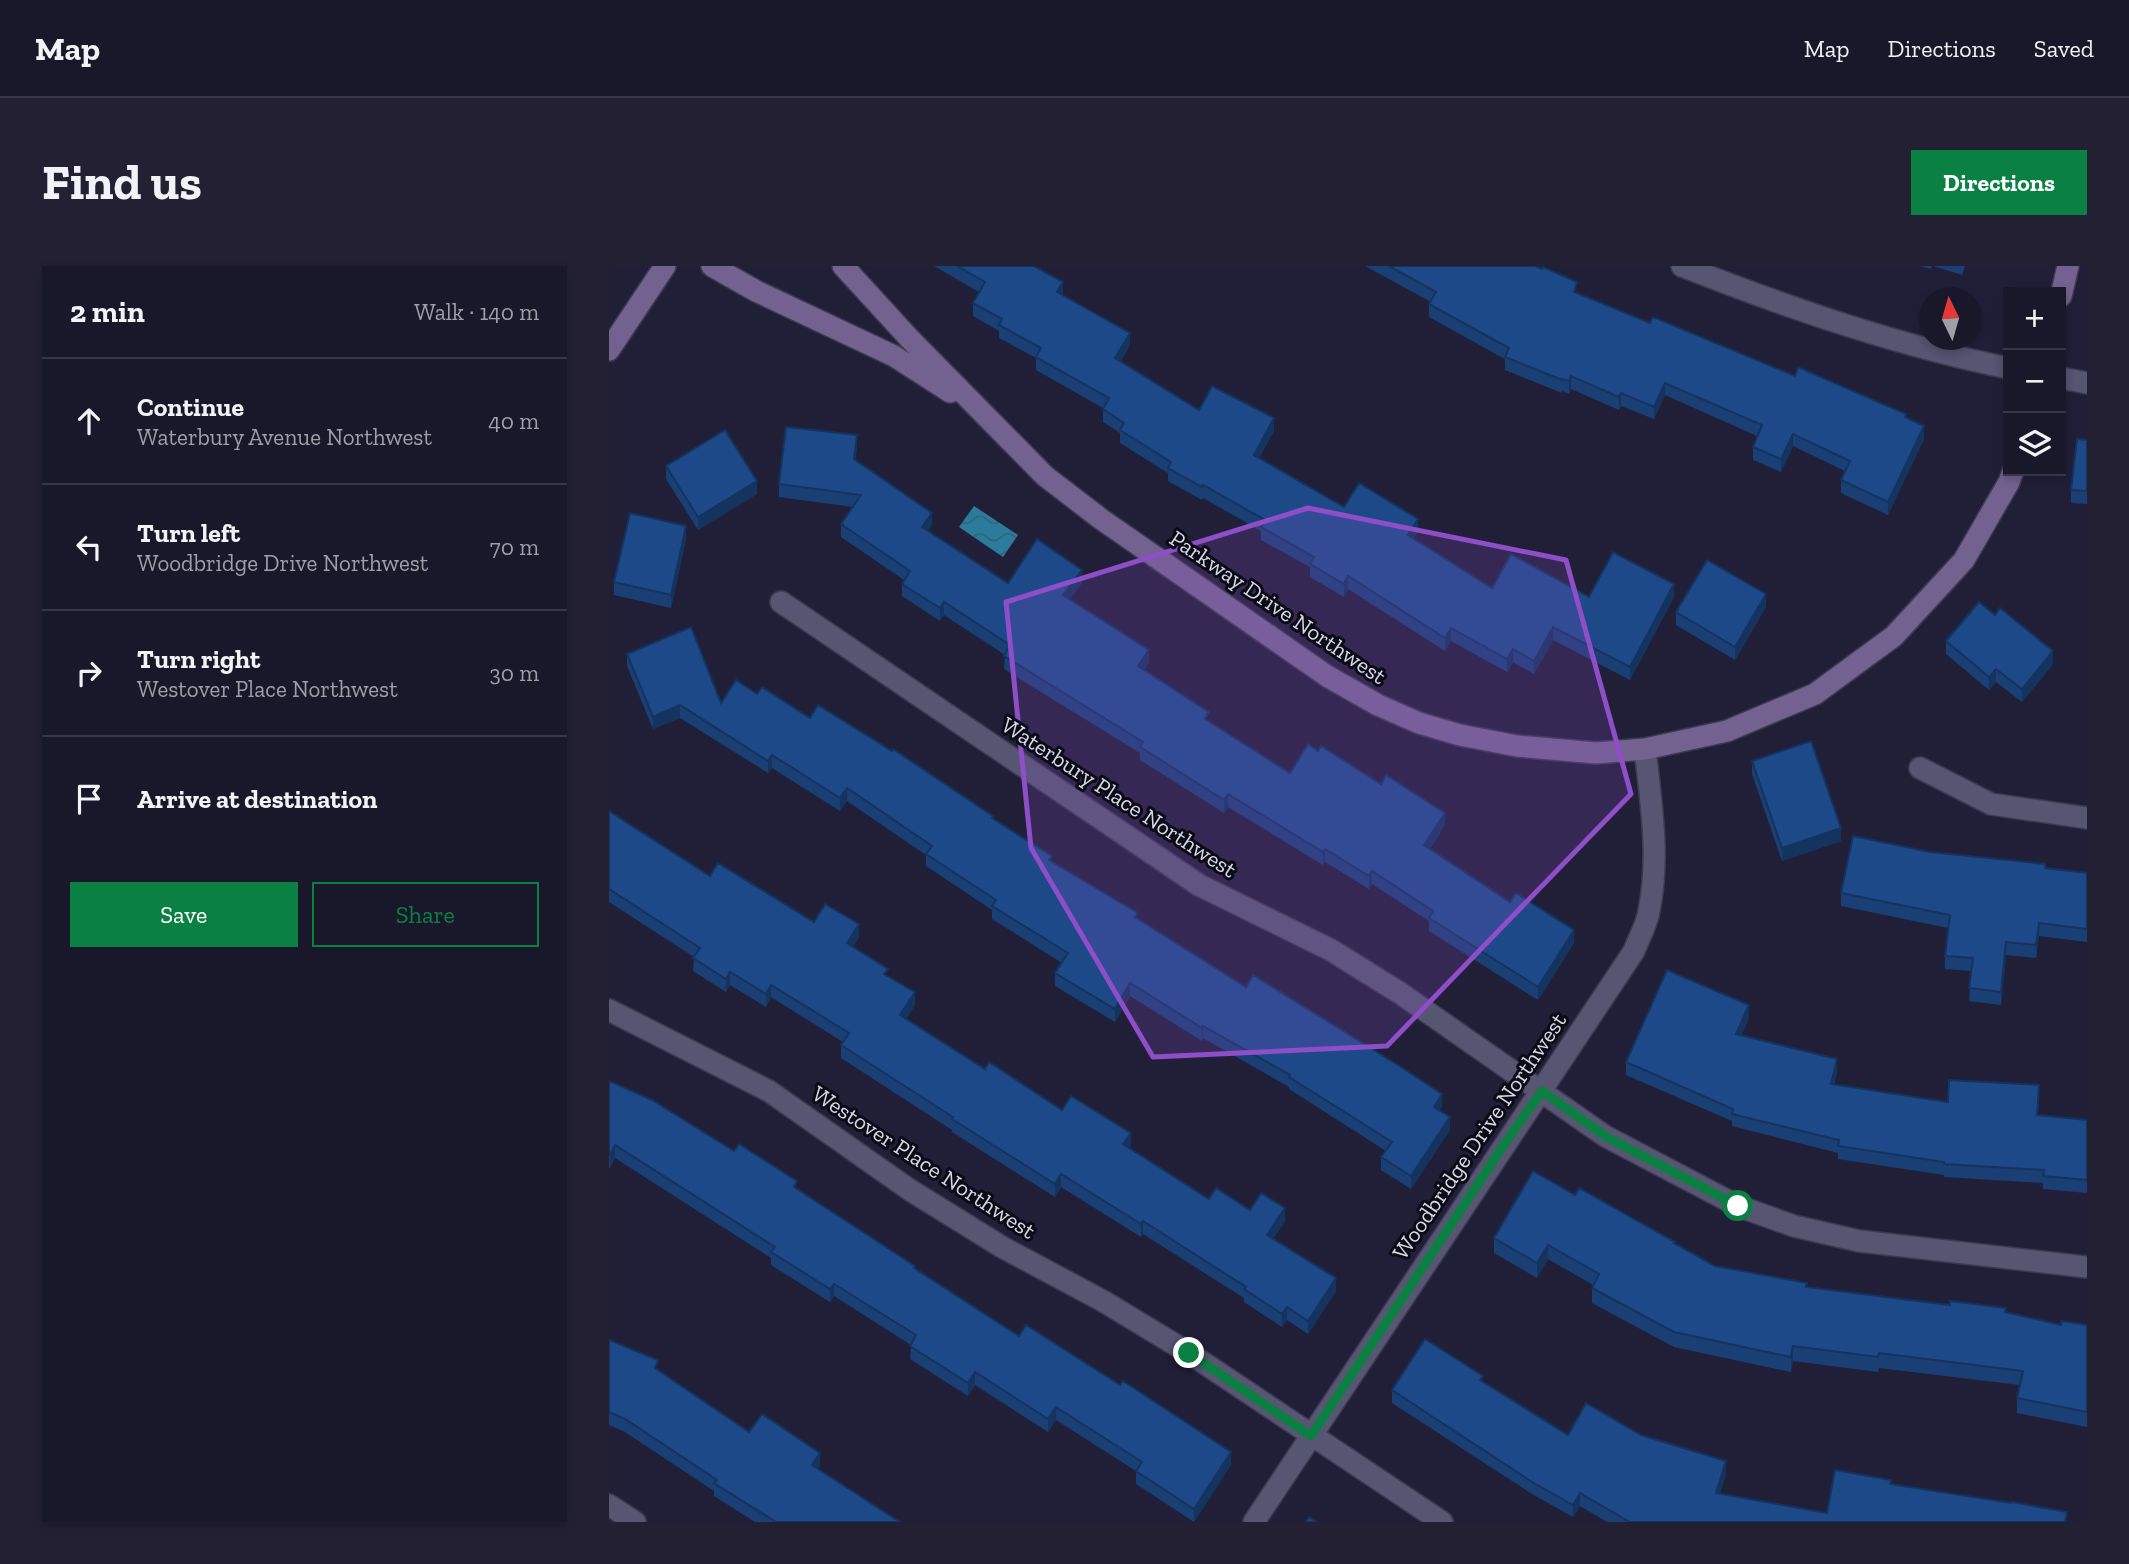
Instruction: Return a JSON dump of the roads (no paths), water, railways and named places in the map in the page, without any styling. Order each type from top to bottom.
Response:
[{"type":"street","points":[[609,350],[665,266]]},
{"type":"street","points":[[712,266],[756,291],[894,356],[978,410]]},
{"type":"street","name":"Parkway Drive Northwest","points":[[843,266],[978,410],[1045,476],[1101,519],[1327,676],[1378,705],[1419,723],[1460,735],[1517,746],[1596,752],[1645,749],[1727,731],[1815,694],[1894,636],[1964,560],[2012,476]]},
{"type":"street","points":[[1682,266],[1775,303],[1909,346],[2003,367]]},
{"type":"street","points":[[2063,287],[2068,266]]},
{"type":"street","points":[[2066,379],[2087,383]]},
{"type":"street","name":"Waterbury Place Northwest","points":[[781,602],[1199,885],[1331,950],[1400,993],[1617,1142],[1738,1206],[1794,1226],[1859,1241],[2087,1266]]},
{"type":"street","name":"Woodbridge Drive Northwest","points":[[1254,1522],[1634,951],[1649,913],[1654,875],[1655,832],[1645,749]]},
{"type":"street","points":[[1920,768],[1991,804],[2087,818]]},
{"type":"street","name":"Westover Place Northwest","points":[[609,1010],[769,1091],[910,1190],[1002,1247],[1103,1301],[1189,1353],[1442,1522]]},
{"type":"street","points":[[609,1505],[635,1522]]},
{"type":"water","points":[[974,506],[1018,535],[1003,557],[959,527]]}]
